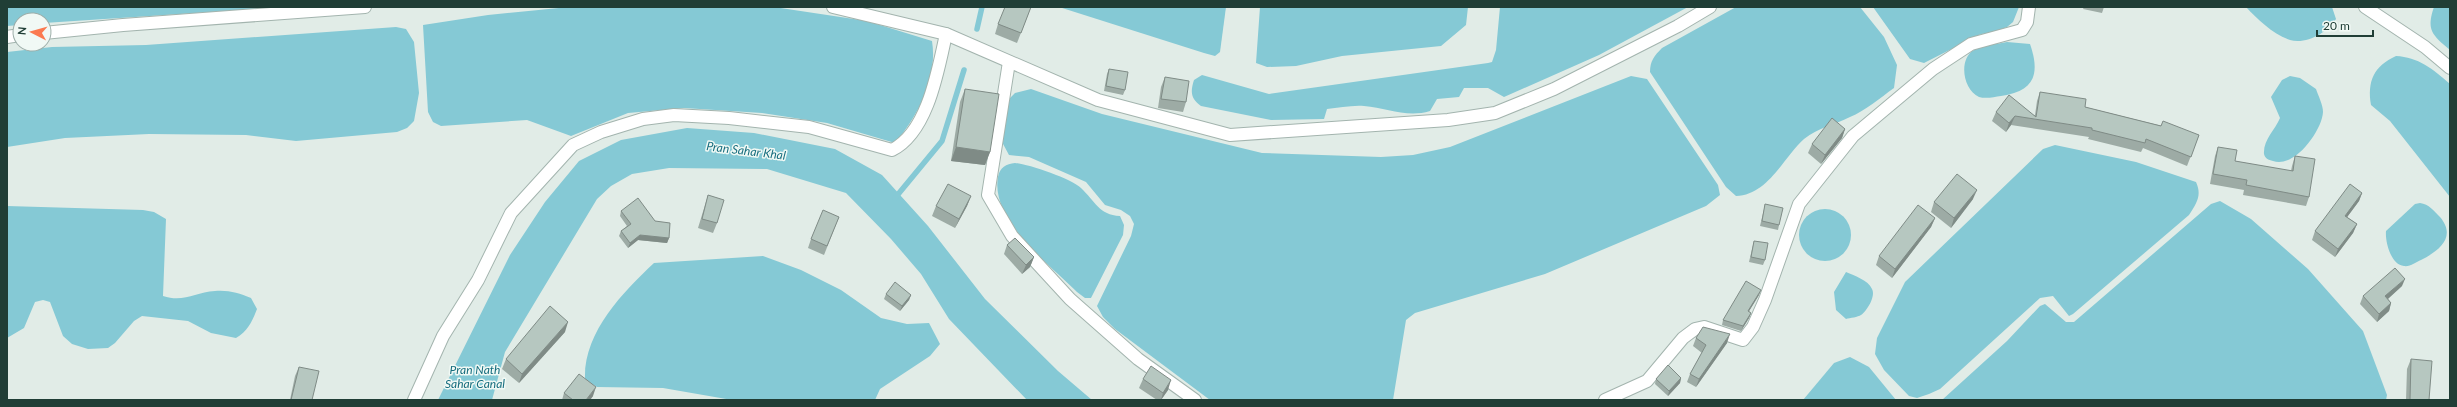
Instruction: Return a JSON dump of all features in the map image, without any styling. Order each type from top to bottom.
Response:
[{"type":"street","points":[[52,32],[123,24],[365,7]]},
{"type":"street","points":[[832,7],[946,34],[1098,100],[1230,135],[1448,120],[1495,113],[1554,89],[1710,7]]},
{"type":"street","points":[[1605,400],[1647,381],[1683,338],[1695,329],[1704,327],[1743,340],[1753,327],[1765,300],[1798,204],[1853,136],[1934,69],[1972,44],[2022,30],[2027,22],[2029,7]]},
{"type":"street","points":[[2365,7],[2425,47],[2450,68]]},
{"type":"street","points":[[414,400],[443,336],[478,280],[511,213],[573,145],[601,132],[643,119],[674,115],[729,118],[809,127],[892,150],[904,144],[915,129],[933,91],[946,34]]},
{"type":"street","points":[[1009,62],[988,195],[1012,236],[1070,300],[1138,359],[1195,400]]},
{"type":"water","points":[[7,7],[288,7],[52,22],[52,12],[12,12],[12,26],[7,26]]},
{"type":"water","points":[[569,7],[774,7],[867,21],[932,41],[932,69],[929,82],[918,109],[895,143],[827,123],[762,113],[684,108],[628,113],[571,136],[527,120],[441,126],[433,122],[428,112],[423,25],[488,15]]},
{"type":"water","points":[[1059,7],[1226,7],[1220,52],[1215,56],[1204,53]]},
{"type":"water","points":[[1260,7],[1468,7],[1466,25],[1441,46],[1342,56],[1296,66],[1267,67],[1256,63]]},
{"type":"water","points":[[1500,7],[1688,7],[1599,55],[1504,97],[1488,88],[1464,88],[1459,97],[1437,99],[1430,111],[1422,113],[1405,113],[1372,107],[1355,106],[1327,109],[1324,119],[1271,120],[1201,106],[1195,101],[1192,95],[1194,80],[1202,75],[1269,94],[1492,62],[1496,50]]},
{"type":"water","points":[[1736,7],[1860,7],[1884,37],[1897,65],[1894,88],[1856,114],[1821,129],[1804,139],[1766,183],[1747,194],[1736,196],[1726,187],[1650,72],[1653,59],[1662,48]]},
{"type":"water","points":[[1873,7],[2019,7],[2013,22],[2007,27],[1992,33],[1981,34],[1924,63],[1910,59]]},
{"type":"water","points":[[2246,7],[2332,7],[2336,19],[2322,33],[2303,41],[2296,41],[2284,38],[2272,31]]},
{"type":"water","points":[[2434,7],[2450,7],[2450,50],[2432,32],[2431,21]]},
{"type":"water","points":[[396,27],[406,29],[414,42],[419,93],[414,121],[407,128],[397,132],[296,141],[246,135],[149,134],[65,138],[7,147],[7,52],[52,52],[52,47],[146,45]]},
{"type":"water","points":[[2007,42],[2030,44],[2035,65],[2032,80],[2027,86],[2012,94],[1990,98],[1979,97],[1969,88],[1964,74],[1964,67],[1969,54],[1978,48]]},
{"type":"water","points":[[2396,56],[2418,61],[2437,73],[2450,84],[2450,197],[2390,121],[2371,105],[2370,89],[2374,75],[2382,64]]},
{"type":"water","points":[[1631,76],[1647,79],[1718,185],[1720,195],[1706,206],[1545,274],[1415,313],[1406,320],[1393,400],[1210,400],[1115,329],[1103,317],[1097,306],[1131,236],[1134,224],[1130,216],[1121,210],[1105,205],[1086,182],[1029,157],[1009,155],[1002,142],[1009,99],[1015,93],[1031,89],[1102,114],[1262,153],[1381,157],[1413,155],[1450,147]]},
{"type":"water","points":[[2290,76],[2300,78],[2316,89],[2323,112],[2318,129],[2306,147],[2290,159],[2281,162],[2273,161],[2267,159],[2264,154],[2265,144],[2280,118],[2271,97],[2282,80]]},
{"type":"water","name":"Pran Nath Sahar Canal","points":[[687,128],[754,133],[835,149],[882,175],[928,226],[985,299],[1058,371],[1092,400],[1027,400],[949,319],[921,274],[891,239],[846,193],[767,169],[669,168],[632,174],[611,186],[597,199],[505,352],[492,400],[438,400],[510,255],[545,202],[579,161],[621,140]]},
{"type":"water","points":[[2055,145],[2136,162],[2196,182],[2199,191],[2198,199],[2189,215],[2073,314],[2069,316],[2053,296],[2040,298],[1940,389],[1917,398],[1909,396],[1884,370],[1875,354],[1877,338],[1905,282],[2043,149]]},
{"type":"water","points":[[1015,163],[1039,169],[1069,180],[1081,188],[1102,210],[1113,215],[1120,216],[1124,225],[1123,235],[1091,298],[1085,298],[1077,292],[1038,255],[1012,225],[1003,209],[998,193],[998,177],[1000,171],[1004,167]]},
{"type":"water","points":[[2220,201],[2251,219],[2308,269],[2363,331],[2387,395],[2386,400],[1942,400],[2007,341],[2040,306],[2045,304],[2066,322],[2074,322],[2211,204]]},
{"type":"water","points":[[2420,203],[2429,206],[2445,224],[2447,231],[2444,243],[2434,252],[2413,264],[2408,266],[2399,265],[2392,257],[2388,247],[2386,231],[2415,204]]},
{"type":"water","points":[[7,206],[143,210],[154,212],[166,219],[163,296],[170,298],[183,298],[215,291],[234,292],[251,298],[257,309],[247,329],[236,338],[211,333],[188,321],[142,316],[134,321],[115,343],[108,348],[88,349],[72,344],[63,336],[50,302],[43,300],[35,302],[24,328],[7,338]]},
{"type":"water","points":[[1820,209],[1830,209],[1844,216],[1851,230],[1851,240],[1844,254],[1830,261],[1820,261],[1810,257],[1803,250],[1799,240],[1799,230],[1803,220],[1810,213]]},
{"type":"water","points":[[763,256],[801,270],[841,290],[881,318],[907,324],[929,323],[940,344],[930,356],[880,389],[875,400],[732,400],[663,388],[597,387],[585,380],[586,363],[590,346],[598,330],[607,315],[629,287],[654,263]]},
{"type":"water","points":[[1846,272],[1868,283],[1872,289],[1873,295],[1868,307],[1861,315],[1846,319],[1836,310],[1834,292]]},
{"type":"water","points":[[1850,357],[1869,367],[1896,400],[1803,400],[1834,363]]},
{"type":"building","points":[[1005,7],[1031,7],[1021,33],[998,24]]},
{"type":"building","points":[[1109,69],[1128,72],[1125,90],[1106,86]]},
{"type":"building","points":[[1165,77],[1189,81],[1186,102],[1161,99]]},
{"type":"building","points":[[965,89],[999,94],[990,152],[956,147]]},
{"type":"building","points":[[2040,92],[2086,99],[2085,107],[2161,126],[2163,121],[2199,135],[2191,157],[2146,139],[2145,143],[2092,130],[2092,128],[2015,116],[2009,123],[1996,112],[2009,95],[2036,117]]},
{"type":"building","points":[[1832,118],[1845,129],[1825,155],[1812,144]]},
{"type":"building","points":[[2218,147],[2237,150],[2235,161],[2293,171],[2295,156],[2315,159],[2309,197],[2246,185],[2247,180],[2213,174]]},
{"type":"building","points":[[1957,174],[1977,190],[1954,218],[1934,202]]},
{"type":"building","points":[[948,184],[971,196],[959,219],[936,206]]},
{"type":"building","points":[[2350,184],[2362,193],[2345,216],[2357,224],[2338,249],[2315,231]]},
{"type":"building","points":[[708,195],[724,200],[717,223],[702,219]]},
{"type":"building","points":[[638,198],[655,221],[670,223],[669,238],[640,235],[630,243],[621,231],[631,224],[621,211]]},
{"type":"building","points":[[1765,204],[1783,208],[1779,225],[1762,221]]},
{"type":"building","points":[[1918,205],[1935,218],[1895,269],[1879,256]]},
{"type":"building","points":[[823,210],[839,217],[827,246],[811,239]]},
{"type":"building","points":[[1015,238],[1034,257],[1026,265],[1007,245]]},
{"type":"building","points":[[1754,241],[1768,243],[1765,260],[1751,257]]},
{"type":"building","points":[[2395,268],[2405,279],[2385,296],[2391,303],[2379,314],[2363,296]]},
{"type":"building","points":[[1746,281],[1761,290],[1748,311],[1751,313],[1743,326],[1723,320]]},
{"type":"building","points":[[895,282],[911,295],[902,306],[886,294]]},
{"type":"building","points":[[550,306],[568,322],[522,374],[506,359]]},
{"type":"building","points":[[1703,327],[1730,334],[1699,379],[1690,374],[1706,345],[1696,338]]},
{"type":"building","points":[[2411,359],[2432,361],[2429,400],[2410,400]]},
{"type":"building","points":[[1668,365],[1681,378],[1669,391],[1656,379]]},
{"type":"building","points":[[1151,366],[1171,380],[1163,393],[1143,379]]},
{"type":"building","points":[[299,367],[319,371],[312,400],[291,400]]},
{"type":"building","points":[[579,374],[596,387],[586,400],[573,400],[564,393]]},
{"type":"waterway","points":[[977,29],[982,7]]},
{"type":"waterway","points":[[895,198],[942,141],[964,70]]},
{"type":"water label","name":"Pran Sahar Khal","points":[[746,151]]}]
